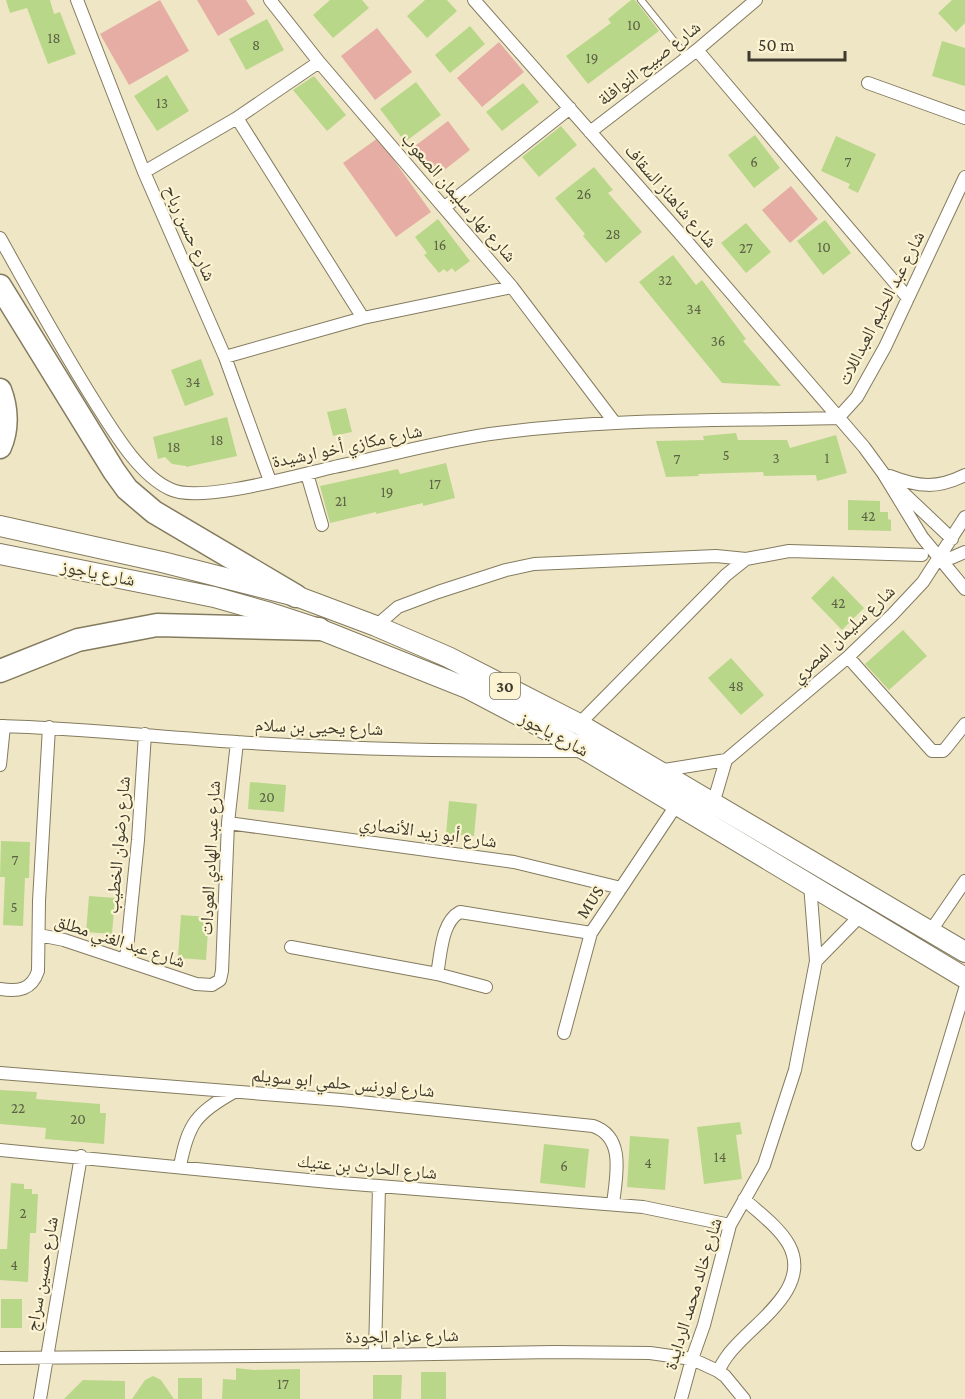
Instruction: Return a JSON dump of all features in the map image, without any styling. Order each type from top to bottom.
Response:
[{"type":"highway","points":[[0,286],[127,489],[154,512],[296,596]]},
{"type":"highway","points":[[0,390],[6,411],[4,436],[0,447]]},
{"type":"highway","points":[[0,670],[78,640],[157,625],[319,629]]},
{"type":"main road","name":"شارع ياجوز","points":[[0,526],[296,596],[376,626],[448,657],[579,724],[965,952]]},
{"type":"main road","name":"شارع ياجوز","points":[[0,554],[214,597],[267,612],[319,629],[467,688],[589,752],[965,978]]},
{"type":"street","name":"شارع حسن رباح","points":[[77,0],[144,172],[225,357],[270,481]]},
{"type":"street","name":"شارع نهار سليمان الصعوب","points":[[270,0],[319,62],[512,287],[615,423]]},
{"type":"street","name":"شارع شاهناز السقاف","points":[[474,0],[766,332],[838,418]]},
{"type":"street","name":"شارع صبيح النوافلة","points":[[590,132],[756,0]]},
{"type":"street","points":[[692,53],[908,298]]},
{"type":"street","points":[[144,172],[237,118],[319,62]]},
{"type":"street","points":[[868,83],[965,118]]},
{"type":"street","points":[[445,207],[570,108]]},
{"type":"street","points":[[237,118],[363,318]]},
{"type":"street","name":"شارع عبد الحليم العبداللات","points":[[838,418],[857,397],[885,347],[965,177]]},
{"type":"street","name":"شارع مكازي أخو ارشيدة","points":[[0,238],[73,368],[124,446],[152,478],[170,490],[188,495],[212,493],[307,474],[458,439],[542,428],[615,423],[838,418]]},
{"type":"street","points":[[225,357],[363,318],[512,287]]},
{"type":"street","points":[[838,418],[864,447],[883,473],[922,537],[965,589]]},
{"type":"street","points":[[883,473],[923,486],[946,483],[965,474]]},
{"type":"street","points":[[883,473],[952,539]]},
{"type":"street","points":[[307,474],[322,525]]},
{"type":"street","name":"شارع سليمان المصري","points":[[726,760],[848,657],[892,615],[923,582],[965,517]]},
{"type":"street","points":[[922,537],[923,582]]},
{"type":"street","points":[[376,626],[398,607],[408,603],[506,570],[534,564],[709,556],[746,559],[789,551],[922,555]]},
{"type":"street","points":[[939,558],[951,558],[965,552]]},
{"type":"street","points":[[579,724],[726,575],[746,559]]},
{"type":"street","points":[[848,657],[932,751],[942,751],[946,748],[965,724]]},
{"type":"street","points":[[0,765],[2,726]]},
{"type":"street","name":"شارع يحيى بن سلام","points":[[2,726],[48,727],[237,742],[449,751],[589,752]]},
{"type":"street","points":[[0,989],[11,991],[26,988],[36,979],[38,971],[48,727]]},
{"type":"street","name":"شارع رضوان الخطيب","points":[[126,959],[138,840],[145,734]]},
{"type":"street","name":"شارع عبد الهادي العودات","points":[[222,976],[228,823],[237,742]]},
{"type":"street","points":[[658,771],[726,760],[713,804]]},
{"type":"street","name":"MUS","points":[[564,1033],[591,933],[677,804]]},
{"type":"street","name":"شارع أبو زيد الأنصاري","points":[[228,823],[514,862],[621,888]]},
{"type":"street","points":[[930,932],[965,881]]},
{"type":"street","name":"شارع خالد محمد الردايدة","points":[[681,1399],[704,1326],[730,1225],[764,1164],[786,1103],[801,1044],[816,961],[810,884]]},
{"type":"street","points":[[437,974],[446,928],[450,919],[460,912],[591,933]]},
{"type":"street","points":[[816,961],[861,916]]},
{"type":"street","name":"شارع عبد الغني مطلق","points":[[39,934],[126,959],[196,984],[207,986],[217,984],[222,976]]},
{"type":"street","points":[[291,947],[437,974],[486,987]]},
{"type":"street","points":[[918,1144],[965,989]]},
{"type":"street","name":"شارع لورنس حلمي ابو سويلم","points":[[0,1073],[341,1100],[593,1126],[601,1128],[615,1148],[617,1158],[614,1204]]},
{"type":"street","points":[[180,1166],[190,1128],[202,1113],[235,1092]]},
{"type":"street","name":"شارع الحارث بن عتيك","points":[[0,1149],[379,1186],[614,1204],[668,1211],[730,1225]]},
{"type":"street","name":"شارع حسين سراج","points":[[40,1399],[81,1156]]},
{"type":"street","points":[[375,1356],[379,1186]]},
{"type":"street","points":[[718,1371],[728,1355],[784,1296],[794,1270],[794,1257],[782,1235],[744,1199]]},
{"type":"street","name":"شارع عزام الجودة","points":[[0,1358],[650,1353],[692,1359],[718,1371],[744,1399]]},
{"type":"lane","points":[[640,0],[692,53]]},
{"type":"shaded area","points":[[160,0],[189,51],[129,85],[100,34]]},
{"type":"shaded area","points":[[197,0],[246,0],[255,14],[218,36]]},
{"type":"shaded area","points":[[377,28],[412,72],[375,100],[341,56]]},
{"type":"shaded area","points":[[499,42],[524,72],[482,107],[457,78]]},
{"type":"shaded area","points":[[448,121],[470,150],[434,178],[411,149]]},
{"type":"shaded area","points":[[378,138],[431,212],[396,237],[343,163]]},
{"type":"shaded area","points":[[791,186],[818,219],[790,243],[762,210]]},
{"type":"building","points":[[6,0],[50,0],[54,14],[60,12],[76,54],[48,64],[27,8],[10,13]]},
{"type":"building","points":[[330,0],[362,0],[369,8],[333,38],[313,15]]},
{"type":"building","points":[[425,0],[447,0],[457,11],[427,38],[407,16]]},
{"type":"building","points":[[631,0],[635,0],[659,31],[588,84],[566,56],[611,23],[608,19]]},
{"type":"building","points":[[952,0],[965,0],[965,23],[956,32],[938,13]]},
{"type":"building","points":[[267,19],[284,50],[246,70],[229,39]]},
{"type":"building","points":[[470,26],[485,44],[450,73],[435,55]]},
{"type":"building","points":[[942,41],[965,48],[965,86],[932,76]]},
{"type":"building","points":[[167,75],[189,111],[157,131],[134,96]]},
{"type":"building","points":[[314,76],[346,115],[327,131],[293,90]]},
{"type":"building","points":[[416,82],[441,115],[405,142],[380,109]]},
{"type":"building","points":[[523,83],[539,102],[502,131],[486,112]]},
{"type":"building","points":[[561,126],[577,145],[539,177],[522,157]]},
{"type":"building","points":[[755,135],[780,168],[754,188],[728,155]]},
{"type":"building","points":[[836,136],[876,154],[858,193],[848,188],[850,184],[821,171]]},
{"type":"building","points":[[594,167],[613,190],[608,193],[642,232],[606,263],[555,198]]},
{"type":"building","points":[[438,219],[470,261],[455,272],[452,268],[447,272],[444,269],[439,273],[424,255],[427,253],[415,237]]},
{"type":"building","points":[[825,220],[851,253],[823,275],[797,241]]},
{"type":"building","points":[[746,223],[771,252],[746,273],[721,243]]},
{"type":"building","points":[[673,255],[696,285],[702,280],[746,339],[743,341],[781,386],[722,383],[639,282]]},
{"type":"building","points":[[201,359],[214,395],[185,406],[171,370]]},
{"type":"building","points":[[346,408],[352,432],[333,436],[327,412]]},
{"type":"building","points":[[227,417],[237,456],[186,467],[172,464],[165,457],[158,459],[153,437]]},
{"type":"building","points":[[736,433],[738,440],[787,440],[790,448],[836,435],[847,473],[817,481],[816,475],[764,476],[763,472],[666,477],[656,441],[704,440],[703,436]]},
{"type":"building","points":[[446,463],[455,498],[330,523],[320,486],[398,469],[400,474]]},
{"type":"building","points":[[848,500],[880,501],[880,512],[888,512],[888,519],[891,520],[891,531],[848,530]]},
{"type":"building","points":[[833,576],[864,608],[842,630],[811,598]]},
{"type":"building","points":[[903,630],[927,656],[889,690],[865,664]]},
{"type":"building","points":[[731,658],[764,695],[741,715],[708,678]]},
{"type":"building","points":[[250,782],[286,785],[284,812],[248,809]]},
{"type":"building","points":[[449,801],[477,804],[474,836],[446,834]]},
{"type":"building","points":[[1,841],[30,842],[29,878],[25,878],[23,926],[3,925],[5,877],[0,877]]},
{"type":"building","points":[[89,896],[115,898],[112,934],[86,932]]},
{"type":"building","points":[[181,915],[209,917],[206,960],[178,958]]},
{"type":"building","points":[[0,1090],[37,1092],[36,1099],[100,1104],[100,1113],[106,1113],[104,1144],[45,1139],[46,1128],[0,1124]]},
{"type":"building","points":[[740,1122],[742,1134],[736,1135],[742,1179],[704,1184],[697,1127]]},
{"type":"building","points":[[630,1136],[669,1139],[665,1190],[627,1187]]},
{"type":"building","points":[[544,1144],[589,1149],[585,1188],[540,1183]]},
{"type":"building","points":[[11,1183],[24,1184],[24,1189],[32,1189],[32,1194],[38,1194],[36,1233],[30,1233],[28,1282],[0,1280],[0,1249],[7,1249]]},
{"type":"building","points":[[1,1299],[22,1299],[22,1328],[1,1328]]},
{"type":"building","points":[[236,1368],[300,1369],[300,1399],[222,1399],[223,1379],[236,1380]]},
{"type":"building","points":[[421,1372],[446,1372],[446,1399],[421,1399]]},
{"type":"building","points":[[373,1375],[402,1375],[401,1399],[373,1399]]},
{"type":"building","points":[[153,1376],[161,1380],[174,1399],[132,1399],[145,1380]]},
{"type":"building","points":[[178,1378],[202,1378],[202,1399],[178,1399]]},
{"type":"building","points":[[83,1380],[125,1381],[125,1399],[64,1399]]}]
